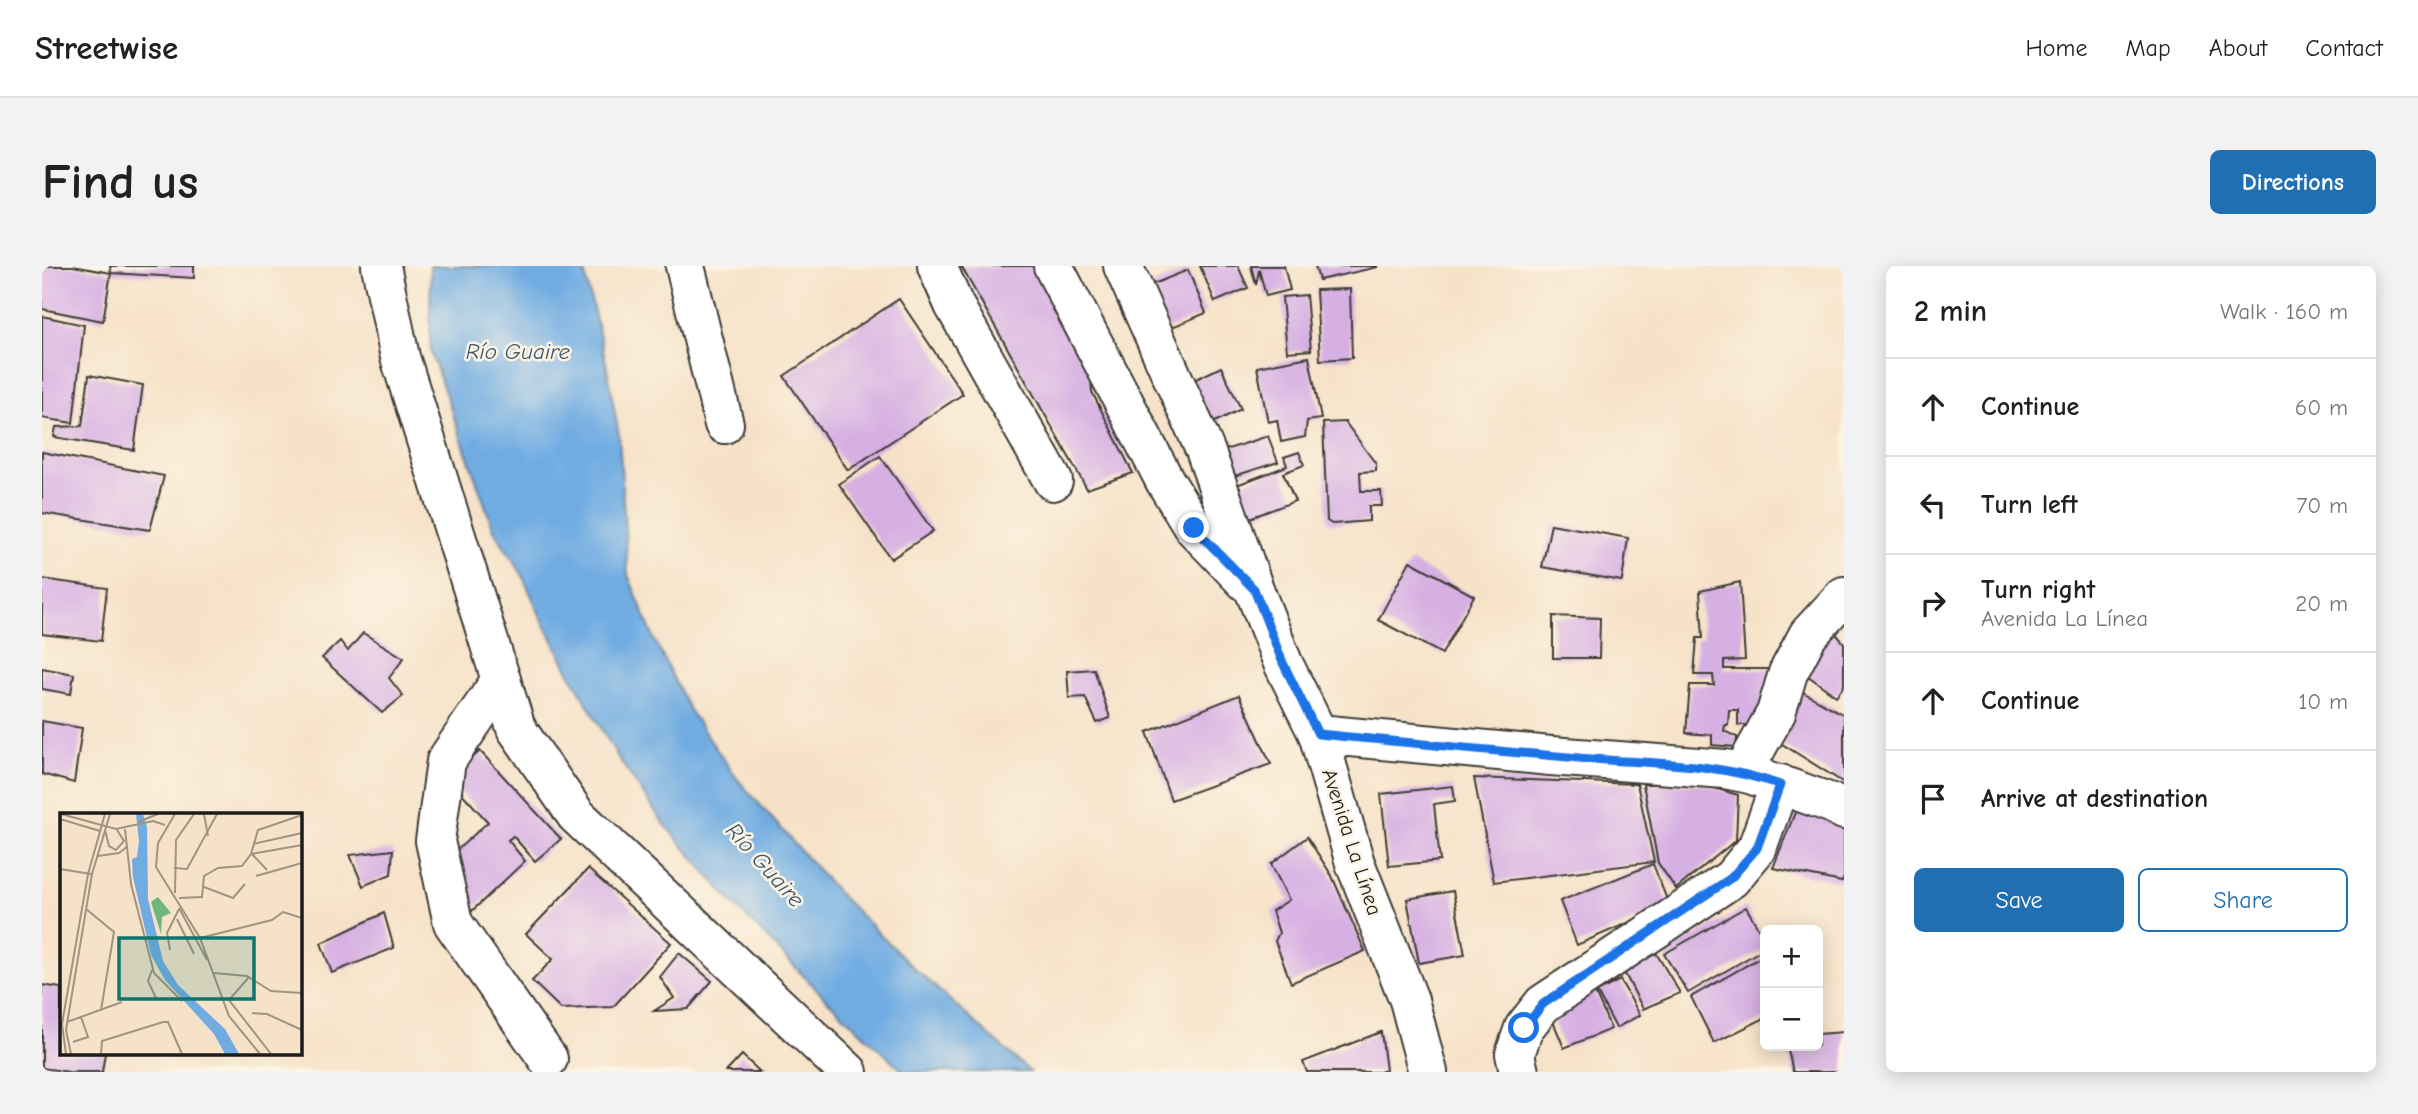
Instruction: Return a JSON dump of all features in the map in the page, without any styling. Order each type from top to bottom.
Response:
[{"type":"street","points":[[381,266],[400,357],[516,728],[576,815],[848,1072]]},
{"type":"street","points":[[685,266],[724,424]]},
{"type":"street","points":[[937,266],[954,305],[1052,481]]},
{"type":"street","points":[[1053,266],[1165,481],[1194,528],[1254,589]]},
{"type":"street","name":"Avenida La Línea","points":[[1126,267],[1205,450],[1283,663],[1318,734],[1355,863],[1409,1000],[1428,1072]]},
{"type":"street","points":[[1743,772],[1776,713],[1788,673],[1808,635],[1844,596]]},
{"type":"street","points":[[501,680],[446,761],[435,841],[453,923],[548,1059]]},
{"type":"street","points":[[1318,734],[1551,756],[1704,766],[1743,772],[1843,807]]},
{"type":"street","points":[[1519,1072],[1515,1054],[1519,1041],[1524,1028],[1543,1004],[1731,878],[1757,848],[1780,785]]},
{"type":"water","name":"Río Guaire","points":[[430,266],[583,266],[606,362],[619,436],[628,575],[655,641],[689,710],[738,780],[839,894],[914,968],[1030,1072],[904,1072],[827,1000],[729,899],[664,824],[617,756],[571,675],[522,574],[494,530],[431,353]]},
{"type":"building","points":[[42,266],[73,266],[111,273],[103,321],[42,309]]},
{"type":"building","points":[[110,266],[194,266],[194,278],[111,273]]},
{"type":"building","points":[[961,266],[1043,266],[1089,353],[1092,392],[1133,473],[1087,489]]},
{"type":"building","points":[[1200,266],[1238,266],[1248,288],[1215,302]]},
{"type":"building","points":[[1251,266],[1284,266],[1290,290],[1266,296],[1259,270],[1256,285]]},
{"type":"building","points":[[1315,266],[1378,266],[1378,267],[1319,280]]},
{"type":"building","points":[[1188,270],[1206,313],[1165,330],[1148,286]]},
{"type":"building","points":[[1350,289],[1352,358],[1320,360],[1316,290]]},
{"type":"building","points":[[1306,295],[1311,350],[1287,352],[1282,297]]},
{"type":"building","points":[[899,299],[963,394],[848,470],[784,376]]},
{"type":"building","points":[[42,316],[84,325],[73,423],[42,418]]},
{"type":"building","points":[[1309,357],[1321,419],[1307,421],[1305,437],[1281,442],[1277,420],[1268,422],[1257,367]]},
{"type":"building","points":[[1221,367],[1241,409],[1211,424],[1190,382]]},
{"type":"building","points":[[89,375],[143,385],[134,450],[54,437],[56,427],[82,426]]},
{"type":"building","points":[[1345,422],[1376,464],[1376,471],[1360,472],[1361,491],[1381,491],[1382,506],[1369,506],[1369,521],[1332,524],[1327,521],[1323,423]]},
{"type":"building","points":[[1268,436],[1278,462],[1222,480],[1213,454]]},
{"type":"building","points":[[42,452],[164,476],[150,530],[42,513]]},
{"type":"building","points":[[1299,452],[1304,465],[1283,473],[1295,501],[1242,521],[1240,488],[1234,486],[1287,466],[1284,457]]},
{"type":"building","points":[[880,456],[933,531],[891,559],[839,484]]},
{"type":"building","points":[[1551,524],[1628,538],[1622,581],[1542,567]]},
{"type":"building","points":[[1410,561],[1474,596],[1442,654],[1378,620]]},
{"type":"building","points":[[42,579],[107,588],[101,641],[42,634]]},
{"type":"building","points":[[1740,582],[1745,660],[1724,661],[1724,669],[1777,669],[1764,725],[1738,725],[1738,710],[1729,710],[1728,725],[1725,725],[1724,731],[1737,737],[1736,747],[1712,745],[1712,735],[1686,733],[1690,685],[1714,685],[1713,675],[1694,675],[1697,638],[1703,638],[1700,591]]},
{"type":"building","points":[[1553,616],[1600,618],[1599,658],[1553,658]]},
{"type":"building","points":[[1827,623],[1844,643],[1844,686],[1836,696],[1797,668]]},
{"type":"building","points":[[363,633],[404,658],[389,678],[403,696],[382,713],[322,658],[340,641],[348,651]]},
{"type":"building","points":[[42,668],[74,674],[71,694],[42,689]]},
{"type":"building","points":[[1094,669],[1110,718],[1097,723],[1085,697],[1069,698],[1067,671]]},
{"type":"building","points":[[1801,691],[1844,715],[1844,783],[1771,737]]},
{"type":"building","points":[[1239,695],[1271,764],[1171,800],[1147,732]]},
{"type":"building","points":[[42,721],[82,728],[74,783],[42,774]]},
{"type":"building","points":[[480,751],[561,839],[535,861],[513,836],[508,840],[525,861],[472,911],[452,890],[445,861],[488,822],[449,779]]},
{"type":"building","points":[[1474,778],[1637,784],[1654,862],[1494,882]]},
{"type":"building","points":[[1643,784],[1701,784],[1738,795],[1736,840],[1676,889],[1658,863]]},
{"type":"building","points":[[1453,786],[1455,801],[1434,804],[1440,861],[1389,866],[1381,794]]},
{"type":"building","points":[[1798,805],[1844,828],[1842,882],[1773,868]]},
{"type":"building","points":[[1307,837],[1332,876],[1365,951],[1291,983],[1275,941],[1279,933],[1272,911],[1289,900],[1271,864]]},
{"type":"building","points":[[393,850],[391,874],[363,886],[350,855]]},
{"type":"building","points":[[1653,864],[1669,905],[1577,945],[1560,901]]},
{"type":"building","points":[[588,869],[671,943],[613,1007],[561,1009],[532,981],[553,959],[526,934]]},
{"type":"building","points":[[1453,891],[1465,955],[1419,963],[1407,899]]},
{"type":"building","points":[[1746,907],[1760,931],[1760,951],[1688,993],[1664,954]]},
{"type":"building","points":[[384,913],[394,948],[332,973],[321,943]]},
{"type":"building","points":[[679,953],[712,981],[688,1009],[654,1011],[674,998],[660,977]]},
{"type":"building","points":[[1656,953],[1680,993],[1643,1009],[1623,970]]},
{"type":"building","points":[[1760,958],[1760,1020],[1714,1043],[1691,997]]},
{"type":"building","points":[[1620,980],[1640,1015],[1616,1028],[1597,992]]},
{"type":"building","points":[[42,985],[60,988],[60,1054],[105,1054],[102,1072],[69,1072],[42,1068]]},
{"type":"building","points":[[1594,990],[1611,1029],[1564,1048],[1548,1009]]},
{"type":"building","points":[[1381,1032],[1386,1070],[1307,1072],[1303,1062]]},
{"type":"building","points":[[1844,1032],[1844,1072],[1793,1072],[1788,1051],[1823,1051],[1823,1034]]},
{"type":"building","points":[[742,1055],[760,1072],[726,1072]]},
{"type":"route","points":[[1194,528],[1254,589],[1283,663],[1318,734],[1551,756],[1704,766],[1750,774],[1780,785],[1757,848],[1731,878],[1543,1004],[1524,1028]]}]
